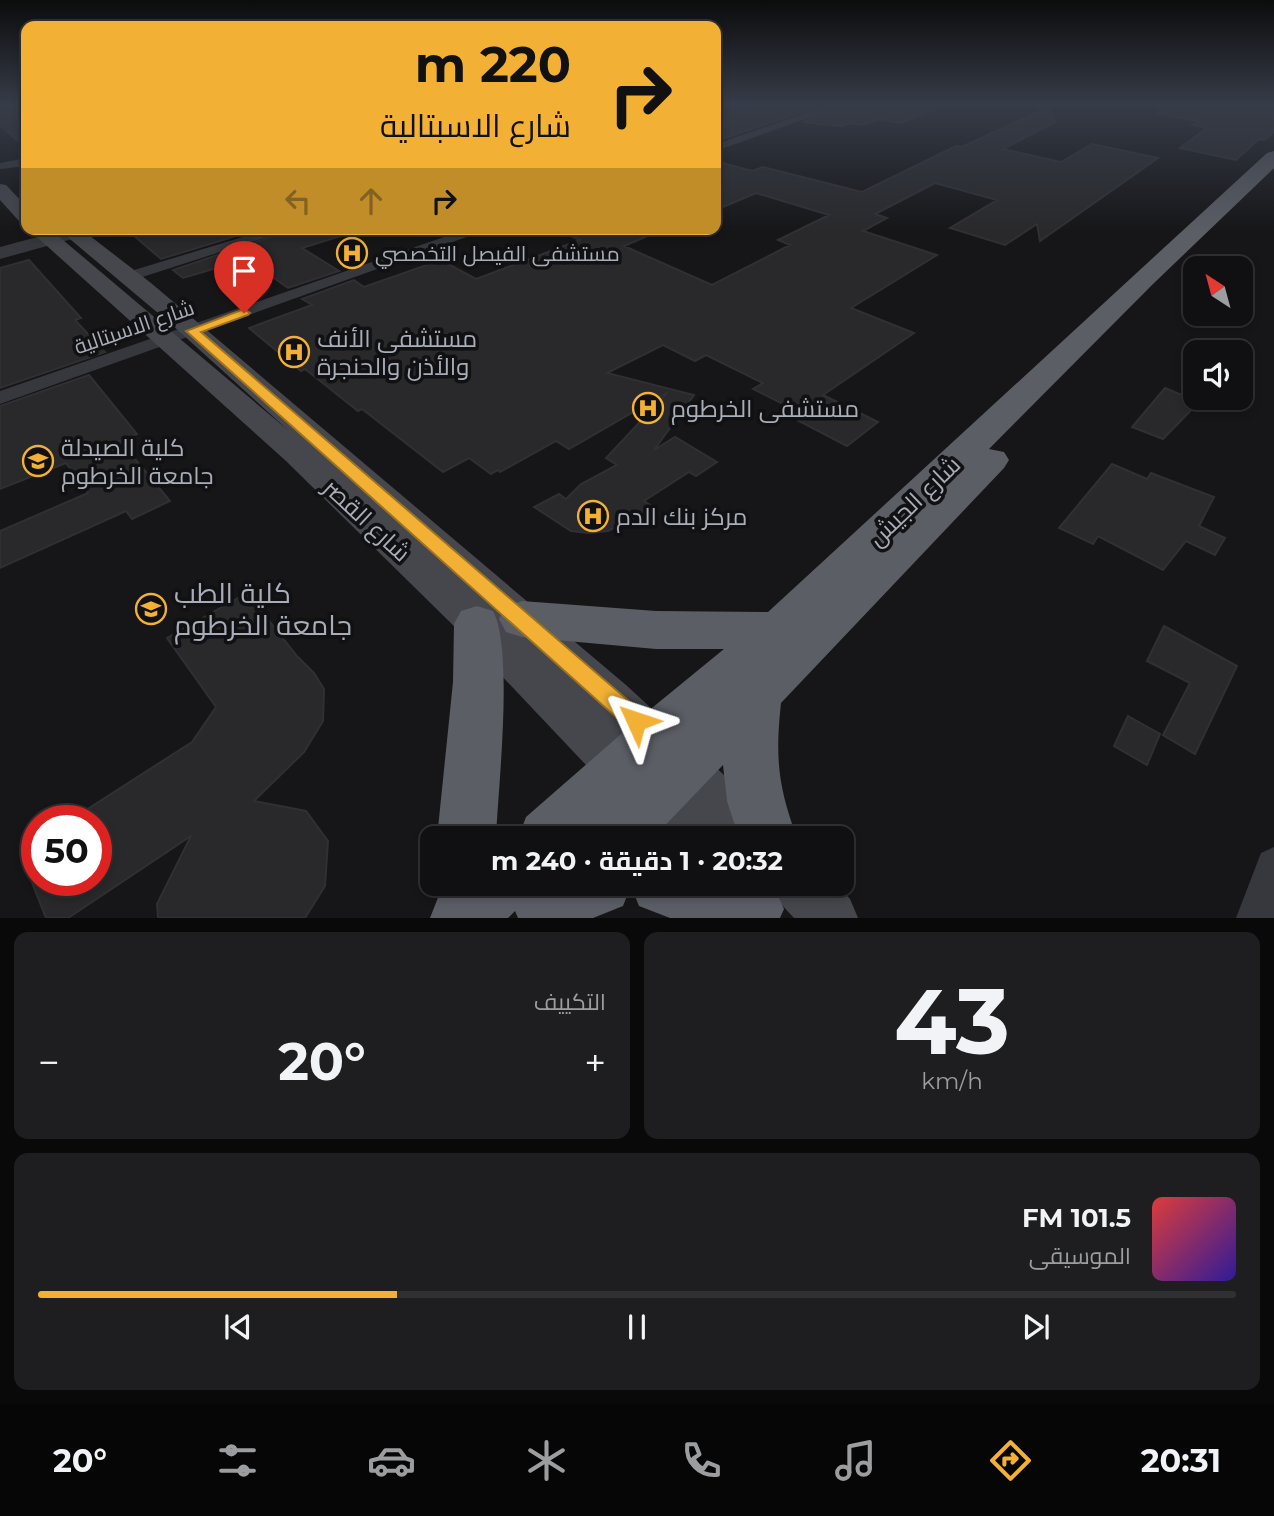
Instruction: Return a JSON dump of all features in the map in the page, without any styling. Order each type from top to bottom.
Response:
[{"type":"highway","name":"شارع الجيش","points":[[620,826],[654,768],[779,631],[1044,389],[1273,163]]},
{"type":"highway","name":"شارع الجيش","points":[[565,826],[654,768],[757,695],[955,498],[1044,389]]},
{"type":"highway","points":[[467,826],[478,682],[500,622],[656,630],[779,631]]},
{"type":"highway","points":[[757,695],[748,768],[756,807],[763,826]]},
{"type":"highway","points":[[448,918],[453,896]]},
{"type":"highway","points":[[462,918],[533,897]]},
{"type":"main road","points":[[2,165],[19,183]]},
{"type":"main road","name":"شارع القصر","points":[[4,198],[21,208]]},
{"type":"main road","name":"شارع القصر","points":[[63,235],[179,335],[500,622],[654,768],[738,826]]},
{"type":"main road","name":"شارع القصر","points":[[64,235],[127,277],[179,335],[297,454],[500,622],[654,768],[682,826]]},
{"type":"main road","points":[[760,898],[831,918]]},
{"type":"street","points":[[2,165],[21,163]]},
{"type":"street","points":[[0,253],[45,235]]},
{"type":"street","points":[[127,277],[265,235]]},
{"type":"street","name":"شارع الاسبتالية","points":[[0,398],[464,235]]},
{"type":"street","points":[[1256,918],[1274,866]]},
{"type":"building","points":[[954,147],[1007,147],[1003,149],[1061,162],[1087,147],[1105,147],[1158,158],[1040,241],[1037,224],[1005,245],[950,228],[997,200],[935,183],[875,214],[887,218],[863,231],[937,255],[851,308],[914,333],[823,395],[878,422],[847,446],[797,420],[799,412],[753,389],[763,383],[706,355],[695,361],[663,345],[607,373],[694,395],[654,450],[675,437],[717,462],[696,476],[689,472],[644,501],[653,507],[608,531],[571,531],[534,507],[559,494],[566,499],[581,484],[617,465],[606,458],[668,392],[569,449],[556,441],[500,472],[498,470],[491,474],[469,458],[443,472],[362,409],[358,411],[305,369],[301,371],[249,328],[312,305],[302,299],[354,280],[364,287],[441,260],[476,279],[580,240],[569,235],[650,235],[624,246],[712,285],[790,245],[778,240],[829,215],[756,193],[721,208],[721,162],[752,171],[763,167],[862,192]]},
{"type":"building","points":[[1182,147],[1250,147],[1236,160]]},
{"type":"building","points":[[133,235],[239,235],[161,259]]},
{"type":"building","points":[[276,235],[344,235],[302,248],[339,271],[288,288],[247,259],[183,278],[173,270]]},
{"type":"building","points":[[29,260],[81,318],[75,320],[105,352],[0,388],[0,268]]},
{"type":"building","points":[[89,375],[137,434],[120,441],[170,501],[132,519],[126,511],[0,568],[0,531],[88,493],[66,463],[0,489],[0,406]]},
{"type":"building","points":[[1165,388],[1183,395],[1183,410],[1191,410],[1163,439],[1132,427]]},
{"type":"building","points":[[1112,464],[1147,479],[1151,473],[1214,497],[1199,526],[1225,538],[1215,555],[1186,541],[1163,570],[1098,536],[1093,544],[1059,528]]},
{"type":"building","points":[[247,593],[297,656],[314,673],[324,689],[323,721],[304,752],[254,801],[306,811],[328,841],[325,886],[305,918],[158,918],[157,904],[191,836],[112,889],[112,805],[94,805],[192,742],[216,707],[167,638]]},
{"type":"building","points":[[1164,626],[1237,666],[1195,754],[1163,735],[1190,683],[1147,661]]},
{"type":"building","points":[[1128,716],[1160,734],[1147,765],[1114,746]]},
{"type":"building","points":[[37,896],[101,896],[68,918],[46,918]]},
{"type":"place","name":"مستشفى الفيصل التخصصي","points":[[352,253]]},
{"type":"place","name":"مستشفى الأنف والأذن والحنجرة","points":[[294,352]]},
{"type":"place","name":"مستشفى الخرطوم","points":[[648,408]]},
{"type":"place","name":"كلية الصيدلة جامعة الخرطوم","points":[[38,461]]},
{"type":"place","name":"مركز بنك الدم","points":[[593,516]]},
{"type":"place","name":"كلية الطب جامعة الخرطوم","points":[[151,609]]},
{"type":"route","points":[[244,313],[192,331],[636,721]]}]
